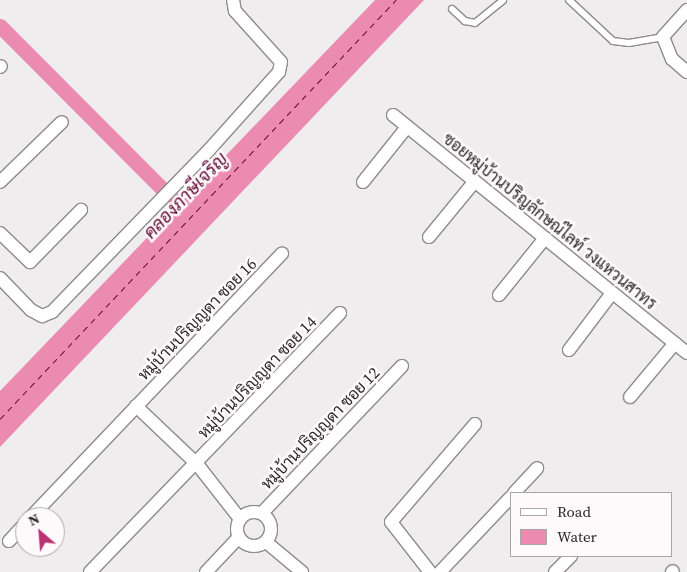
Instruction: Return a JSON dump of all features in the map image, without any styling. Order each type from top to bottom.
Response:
[{"type":"street","points":[[0,278],[31,310],[42,316],[52,312],[209,150],[279,72],[281,62],[235,11],[233,0]]},
{"type":"street","points":[[687,10],[664,37],[672,59],[687,72]]},
{"type":"street","name":"ซอยหมู่บ้านปริญลักษณ์ไลท์ วงแหวนสาทร","points":[[393,115],[687,353]]},
{"type":"street","points":[[0,182],[62,122]]},
{"type":"street","points":[[363,182],[407,127]]},
{"type":"street","points":[[429,237],[475,181]]},
{"type":"street","points":[[0,233],[30,262],[81,210]]},
{"type":"street","points":[[499,295],[545,238]]},
{"type":"street","name":"หมู่บ้านปริญญดา ซอย 16","points":[[40,507],[282,253]]},
{"type":"street","points":[[569,350],[612,292]]},
{"type":"street","name":"หมู่บ้านปริญญดา ซอย 14","points":[[90,572],[197,464],[340,313]]},
{"type":"street","points":[[630,397],[675,343]]},
{"type":"street","name":"หมู่บ้านปริญญดา ซอย 12","points":[[262,513],[402,366]]},
{"type":"street","points":[[136,406],[197,464],[240,519]]},
{"type":"street","points":[[430,572],[391,522],[475,424]]},
{"type":"street","points":[[515,492],[537,468]]},
{"type":"street","points":[[440,572],[510,498]]},
{"type":"street","points":[[250,512],[262,513],[271,524],[266,542],[252,546],[239,537],[237,528],[240,519],[250,512]]},
{"type":"street","points":[[9,541],[15,535]]},
{"type":"street","points":[[206,572],[239,537]]},
{"type":"street","points":[[266,542],[302,572]]},
{"type":"street","points":[[555,572],[570,557]]},
{"type":"lane","points":[[452,9],[465,20],[475,23],[504,0]]},
{"type":"lane","points":[[569,0],[613,42],[629,43],[664,37]]},
{"type":"water","points":[[375,0],[424,0],[0,447],[0,391]]},
{"type":"waterway","name":"คลองภาษีเจริญ","points":[[0,26],[191,218]]},
{"type":"ferry route","points":[[0,419],[396,0]]}]
